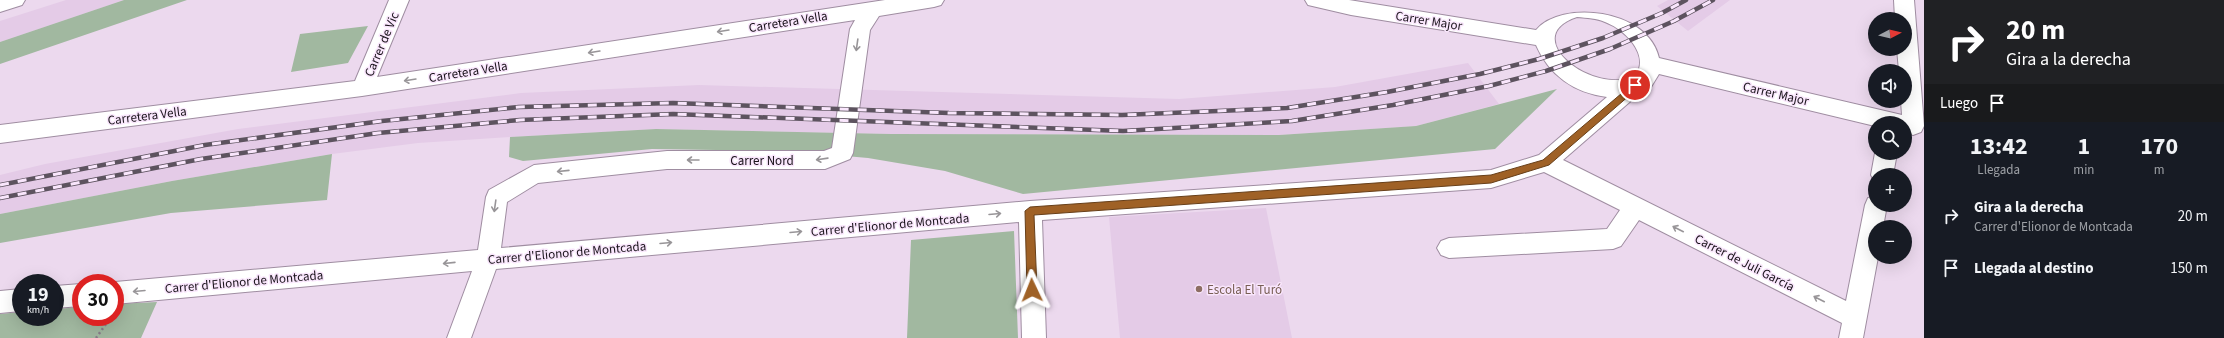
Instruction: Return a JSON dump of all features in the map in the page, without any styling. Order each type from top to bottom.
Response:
[{"type":"main road","points":[[0,5],[14,0]]},
{"type":"main road","name":"Carrer de Vic","points":[[362,88],[399,0]]},
{"type":"main road","name":"Carretera Vella","points":[[0,134],[362,88],[934,0]]},
{"type":"main road","name":"Carrer Major","points":[[1315,0],[1351,8],[1544,39]]},
{"type":"main road","points":[[1903,116],[1906,10],[1904,0]]},
{"type":"main road","points":[[1597,5],[1635,31],[1644,42],[1650,53],[1651,64],[1649,72],[1643,80],[1635,85],[1620,89],[1603,88],[1586,84],[1569,75],[1556,64],[1547,52],[1544,39],[1545,28],[1552,18],[1563,12],[1597,5]]},
{"type":"main road","name":"Carrer Nord","points":[[488,259],[497,197],[534,174],[667,160],[825,160],[842,153],[860,29],[872,10]]},
{"type":"main road","name":"Carrer Major","points":[[1651,64],[1869,116]]},
{"type":"main road","name":"Carrer d'Elionor de Montcada","points":[[124,291],[1030,211],[1491,179],[1546,162],[1635,85]]},
{"type":"main road","name":"Carrer de Juli García","points":[[1546,162],[1635,207],[1853,327]]},
{"type":"main road","points":[[1449,248],[1613,239],[1635,207]]},
{"type":"main road","points":[[1030,211],[1034,338]]},
{"type":"main road","points":[[1853,327],[1875,212]]},
{"type":"main road","points":[[459,338],[488,259]]},
{"type":"main road","points":[[0,302],[12,301]]},
{"type":"path","points":[[96,338],[104,326]]},
{"type":"shaded area","points":[[66,0],[124,0],[0,42],[0,21]]},
{"type":"shaded area","points":[[1668,0],[1730,0],[1688,31],[1657,6]]},
{"type":"shaded area","points":[[1468,63],[1499,104],[1416,126],[1279,135],[891,134],[656,129],[510,137],[418,143],[332,154],[172,181],[0,214],[0,175],[45,164],[238,129],[521,93],[699,85],[1179,99],[1335,87]]},
{"type":"shaded area","name":"Escola El Turó","points":[[1266,208],[1292,338],[1120,338],[1109,217]]},
{"type":"green space","points":[[124,0],[187,0],[0,64],[0,42]]},
{"type":"green space","points":[[368,26],[348,63],[291,72],[300,34]]},
{"type":"green space","points":[[1557,89],[1495,149],[1023,194],[945,171],[868,158],[789,151],[652,149],[523,161],[509,157],[510,137],[656,129],[891,134],[1279,135],[1416,126]]},
{"type":"green space","points":[[332,154],[327,200],[171,213],[0,243],[0,214],[172,181]]},
{"type":"green space","points":[[1014,231],[1018,338],[907,338],[911,240]]},
{"type":"green space","points":[[157,302],[141,338],[0,338],[0,314],[12,313],[12,326],[64,326],[64,308],[72,308],[72,326],[124,326],[124,304]]},
{"type":"railway","points":[[0,185],[205,145],[382,121],[519,107],[673,103],[949,113],[1122,115],[1287,108],[1387,92],[1480,74],[1539,59],[1603,38],[1662,13],[1686,0]]},
{"type":"railway","points":[[0,198],[201,159],[378,133],[520,120],[673,114],[1123,131],[1292,121],[1393,105],[1489,86],[1546,71],[1610,49],[1674,21],[1713,0]]},
{"type":"place","name":"Escola El Turó","points":[[1199,289]]},
{"type":"route","points":[[1032,290],[1030,211],[1491,179],[1546,162],[1635,85]]}]
